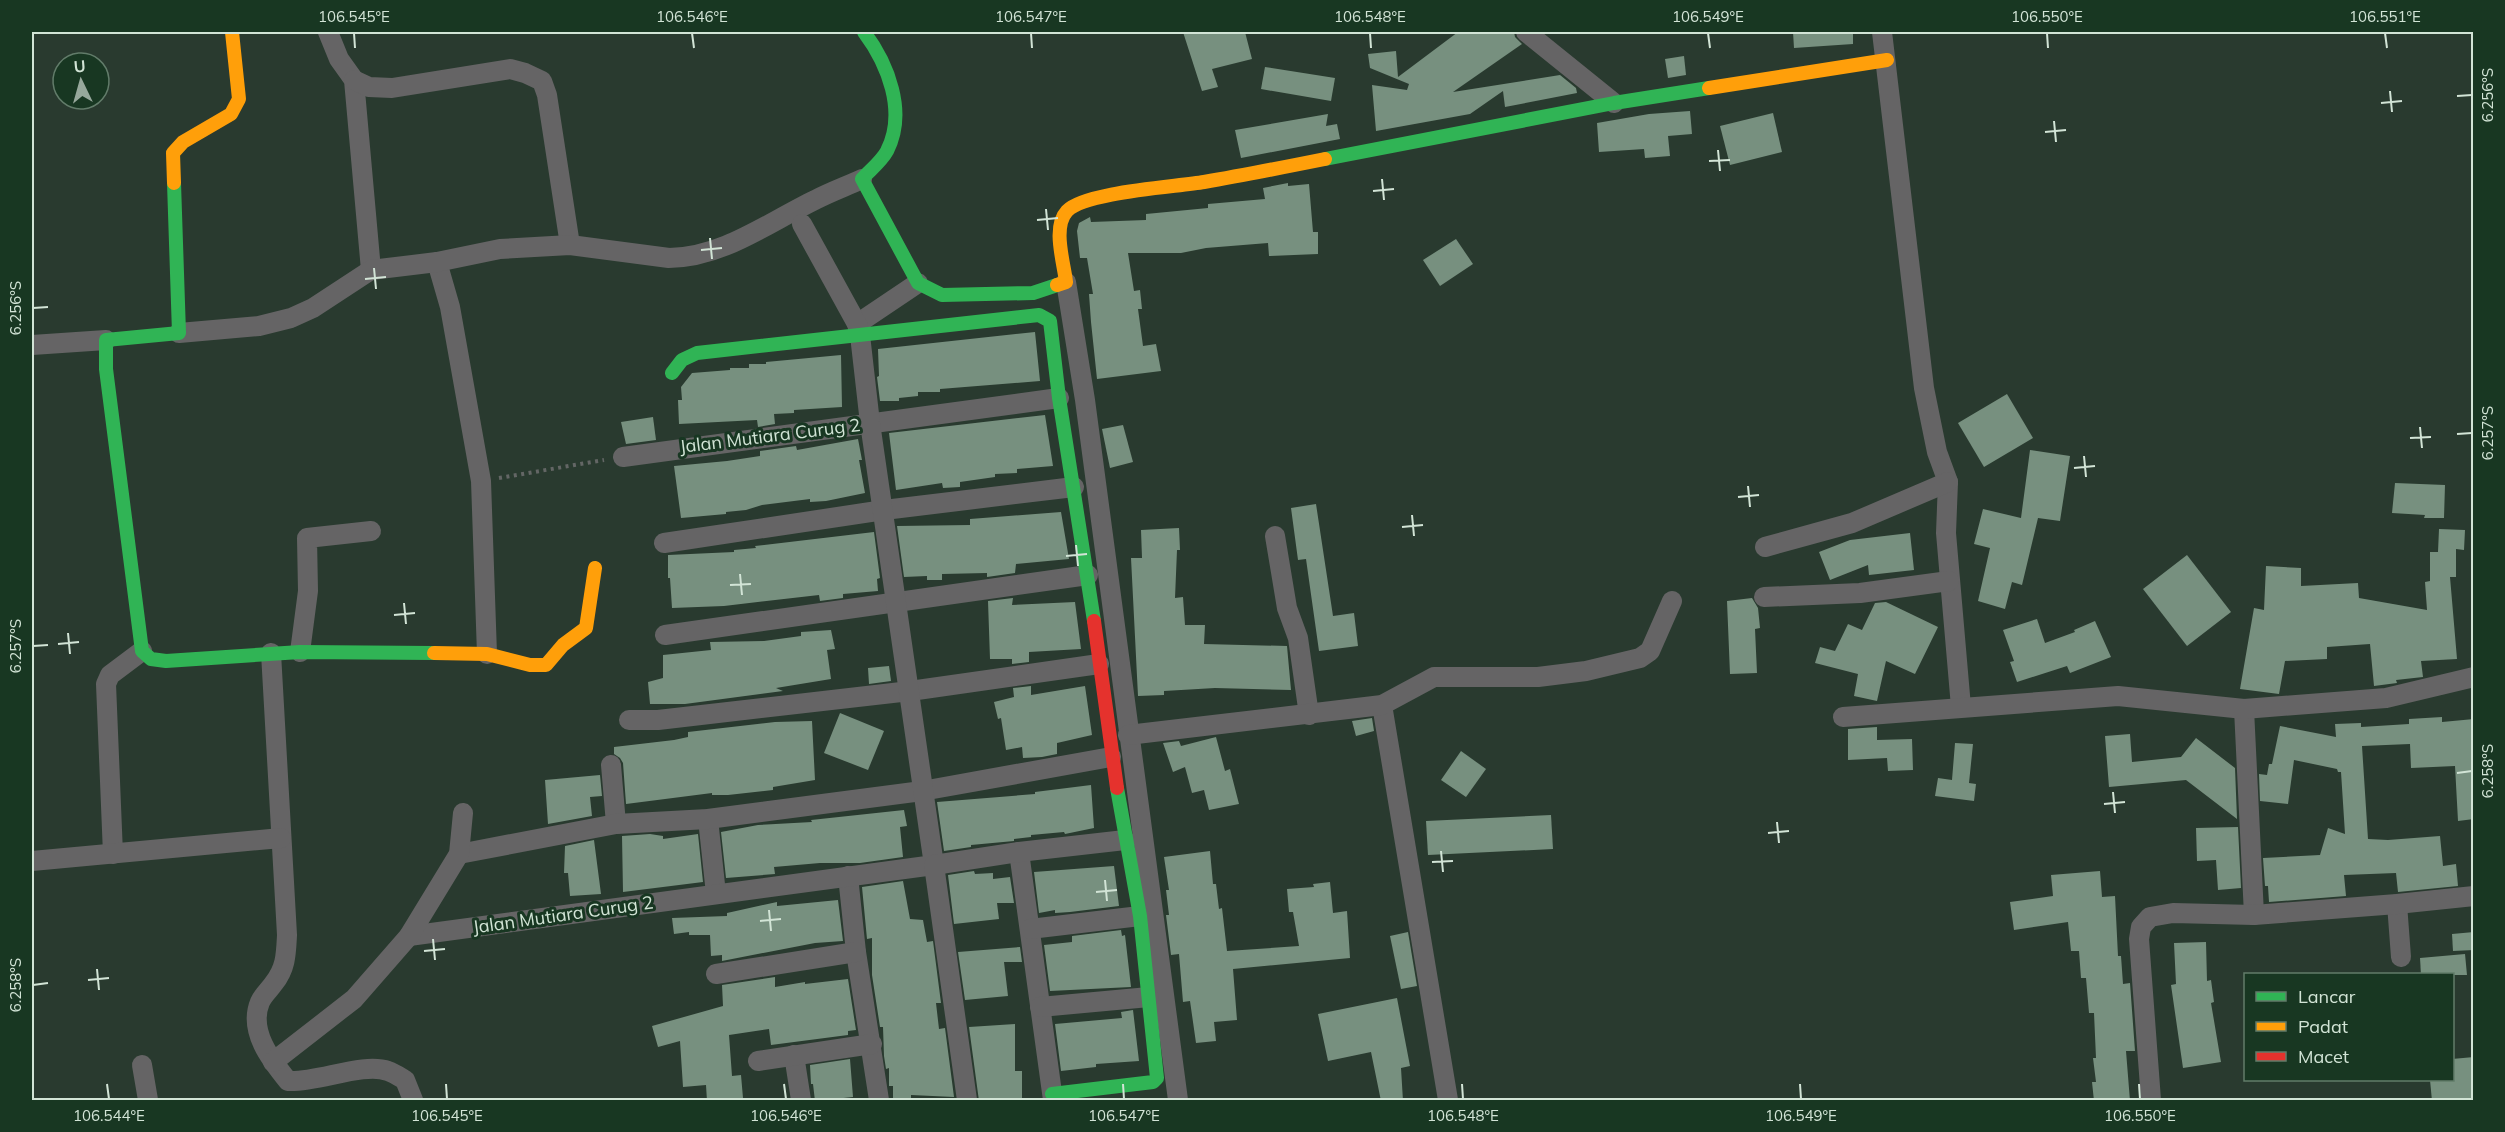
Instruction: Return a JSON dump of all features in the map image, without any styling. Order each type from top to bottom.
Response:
[{"type":"street","points":[[179,333],[173,153],[183,142],[231,114],[239,99],[232,32]]},
{"type":"street","points":[[328,32],[339,59],[354,80],[369,87],[392,88],[510,69],[542,81],[547,95],[570,245]]},
{"type":"street","points":[[32,345],[259,326],[291,318],[313,308],[371,270],[436,262],[500,249],[570,245],[669,258],[683,258],[714,251],[862,179],[888,150],[897,117],[889,78],[864,32]]},
{"type":"street","points":[[1526,32],[1614,103]]},
{"type":"street","points":[[1882,32],[1924,388],[1937,452],[1948,482],[1946,533],[1961,707]]},
{"type":"street","points":[[1178,1101],[1085,400],[1066,282],[1060,231],[1061,221],[1066,212],[1076,204],[1108,196],[1204,182],[1614,103],[1887,60]]},
{"type":"street","points":[[354,80],[371,270]]},
{"type":"street","points":[[862,179],[918,283],[942,296],[1033,293],[1066,282]]},
{"type":"street","name":"Jalan Mutiara Curug 2","points":[[802,224],[859,330],[870,423],[967,1101]]},
{"type":"street","points":[[436,262],[450,307],[481,481],[487,654]]},
{"type":"street","points":[[859,330],[918,283]]},
{"type":"street","points":[[672,373],[687,355],[859,330],[1028,316],[1045,316],[1050,321],[1059,398],[1088,575],[1111,758],[1140,916],[1156,1081],[1053,1097],[1019,852]]},
{"type":"street","points":[[106,340],[106,369],[142,651],[153,661],[300,652],[487,654],[530,665],[546,665],[557,650],[586,628],[595,568]]},
{"type":"street","name":"Jalan Mutiara Curug 2","points":[[622,457],[1059,398]]},
{"type":"street","points":[[1765,547],[1852,523],[1948,482]]},
{"type":"street","points":[[664,543],[884,510],[1074,487]]},
{"type":"street","points":[[300,652],[308,591],[307,538],[371,531]]},
{"type":"street","points":[[1275,536],[1287,608],[1298,638],[1309,715]]},
{"type":"street","points":[[665,635],[1088,575]]},
{"type":"street","points":[[1764,597],[1860,593],[1949,581]]},
{"type":"street","points":[[1128,735],[1382,705],[1434,677],[1538,677],[1586,670],[1640,658],[1650,651],[1672,601]]},
{"type":"street","points":[[114,854],[106,684],[110,675],[142,651]]},
{"type":"street","points":[[271,653],[287,935],[286,962],[278,979],[260,1002],[258,1022],[261,1043],[288,1081],[301,1082],[372,1069],[387,1070],[405,1080],[413,1101]]},
{"type":"street","points":[[629,720],[658,720],[910,691],[1100,664]]},
{"type":"street","points":[[1842,717],[2118,696],[2244,709],[2386,698],[2474,676]]},
{"type":"street","points":[[1382,705],[1448,1101]]},
{"type":"street","points":[[2244,709],[2254,915]]},
{"type":"street","points":[[459,854],[616,824],[708,819],[922,790],[1111,758]]},
{"type":"street","points":[[611,765],[616,824]]},
{"type":"street","points":[[273,1062],[354,999],[409,936],[459,854],[463,813]]},
{"type":"street","points":[[708,819],[716,894]]},
{"type":"street","points":[[32,861],[281,838]]},
{"type":"street","name":"Jalan Mutiara Curug 2","points":[[409,936],[1019,852],[1125,840]]},
{"type":"street","points":[[848,876],[856,952],[879,1101]]},
{"type":"street","points":[[2151,1101],[2139,939],[2141,927],[2150,917],[2173,913],[2254,915],[2474,896]]},
{"type":"street","points":[[2397,904],[2401,957]]},
{"type":"street","points":[[1030,929],[1140,916]]},
{"type":"street","points":[[716,974],[856,952]]},
{"type":"street","points":[[1040,1007],[1149,997]]},
{"type":"street","points":[[758,1061],[872,1044]]},
{"type":"street","points":[[794,1056],[801,1101]]},
{"type":"street","points":[[142,1065],[148,1101]]},
{"type":"path","points":[[481,481],[622,457]]},
{"type":"building","points":[[1183,32],[1245,32],[1252,59],[1212,69],[1218,87],[1202,91]]},
{"type":"building","points":[[1458,32],[1514,32],[1515,37],[1522,44],[1453,92],[1560,75],[1576,88],[1577,93],[1505,107],[1503,91],[1470,114],[1376,131],[1372,85],[1407,90],[1409,84],[1370,68],[1368,54],[1396,51],[1398,77]]},
{"type":"building","points":[[1793,32],[1853,32],[1853,44],[1794,48]]},
{"type":"building","points":[[1684,56],[1686,75],[1668,78],[1665,59]]},
{"type":"building","points":[[1265,67],[1335,78],[1331,101],[1261,89]]},
{"type":"building","points":[[1690,111],[1692,134],[1668,136],[1670,156],[1645,158],[1644,149],[1599,152],[1597,123],[1649,114]]},
{"type":"building","points":[[1773,113],[1782,152],[1730,165],[1720,126]]},
{"type":"building","points":[[1328,114],[1326,126],[1337,124],[1340,139],[1241,158],[1235,130]]},
{"type":"building","points":[[1288,183],[1288,186],[1309,184],[1313,232],[1318,232],[1318,254],[1269,256],[1268,243],[1206,248],[1181,253],[1128,253],[1134,291],[1140,290],[1142,309],[1138,309],[1143,346],[1156,344],[1161,371],[1097,379],[1089,294],[1093,294],[1087,258],[1080,258],[1077,231],[1079,223],[1090,217],[1091,222],[1146,220],[1146,214],[1208,208],[1208,204],[1265,199],[1263,188]]},
{"type":"building","points":[[1456,239],[1473,264],[1440,286],[1423,260]]},
{"type":"building","points":[[1035,332],[1040,381],[940,389],[940,392],[918,392],[918,396],[899,398],[899,401],[880,401],[877,377],[879,376],[878,349]]},
{"type":"building","points":[[841,355],[842,407],[794,410],[794,413],[774,414],[775,424],[758,427],[757,420],[679,424],[678,400],[682,400],[681,387],[692,373],[749,368],[749,364]]},
{"type":"building","points":[[2007,394],[2033,438],[1984,467],[1958,423]]},
{"type":"building","points":[[1045,415],[1053,466],[1017,469],[1017,473],[995,474],[995,477],[960,482],[960,487],[943,488],[942,483],[896,490],[889,433]]},
{"type":"building","points":[[653,417],[656,440],[626,444],[621,422]]},
{"type":"building","points":[[1123,425],[1133,462],[1110,468],[1102,429]]},
{"type":"building","points":[[858,439],[865,493],[826,501],[810,502],[810,499],[762,505],[746,510],[726,512],[726,514],[681,518],[674,466],[727,461],[760,456],[760,451],[796,446],[797,450]]},
{"type":"building","points":[[2030,450],[2070,456],[2060,521],[2038,518],[2022,585],[2012,582],[2005,609],[1978,601],[1990,548],[1974,544],[1983,509],[2021,518]]},
{"type":"building","points":[[2395,483],[2445,485],[2444,518],[2424,518],[2425,515],[2392,513]]},
{"type":"building","points":[[1316,504],[1333,616],[1354,613],[1358,646],[1319,651],[1306,559],[1298,560],[1291,508]]},
{"type":"building","points":[[1061,512],[1069,559],[1016,564],[1015,573],[987,577],[987,573],[942,574],[942,580],[927,580],[927,576],[904,577],[897,526],[970,525],[970,519]]},
{"type":"building","points":[[1179,528],[1180,550],[1177,550],[1175,598],[1183,597],[1185,625],[1205,625],[1204,644],[1287,646],[1291,690],[1215,688],[1164,691],[1164,695],[1138,696],[1131,558],[1142,558],[1141,530]]},
{"type":"building","points":[[2439,529],[2465,530],[2464,550],[2456,549],[2456,577],[2450,577],[2457,659],[2421,661],[2423,677],[2396,680],[2397,683],[2374,686],[2370,644],[2327,647],[2327,659],[2285,661],[2279,694],[2240,689],[2254,608],[2264,610],[2266,566],[2301,568],[2301,586],[2358,583],[2359,598],[2427,610],[2425,582],[2430,581],[2430,552],[2438,552]]},
{"type":"building","points":[[874,532],[880,578],[877,579],[878,591],[843,594],[843,598],[820,601],[819,595],[724,606],[672,608],[668,555],[734,552],[734,550],[756,548],[755,546]]},
{"type":"building","points":[[1910,533],[1914,570],[1869,575],[1868,565],[1830,580],[1819,552],[1850,540]]},
{"type":"building","points":[[2187,555],[2231,612],[2187,646],[2143,589]]},
{"type":"building","points":[[1013,598],[1012,605],[1075,602],[1081,649],[1029,652],[1029,662],[1012,664],[1012,659],[990,659],[988,601]]},
{"type":"building","points":[[1752,598],[1758,608],[1760,628],[1755,629],[1757,673],[1730,674],[1727,601]]},
{"type":"building","points":[[1886,602],[1938,627],[1915,674],[1886,661],[1877,701],[1854,696],[1858,674],[1815,663],[1820,647],[1835,651],[1848,624],[1862,630],[1875,603]]},
{"type":"building","points":[[2037,619],[2045,643],[2075,632],[2074,630],[2095,621],[2111,657],[2070,673],[2067,666],[2017,682],[2010,662],[2014,661],[2003,630]]},
{"type":"building","points":[[831,630],[835,649],[827,650],[831,679],[776,688],[783,691],[685,704],[650,704],[648,682],[663,678],[663,655],[711,650],[710,642],[764,641],[801,636],[801,632]]},
{"type":"building","points":[[889,666],[891,681],[869,684],[868,668]]},
{"type":"building","points":[[1031,686],[1031,695],[1085,686],[1092,735],[1057,743],[1057,754],[1042,757],[1023,758],[1022,747],[1006,750],[1001,718],[998,719],[994,702],[1014,697],[1013,688]]},
{"type":"building","points":[[840,713],[884,731],[868,770],[824,753]]},
{"type":"building","points":[[2442,717],[2442,722],[2474,719],[2474,819],[2458,821],[2455,766],[2411,768],[2410,744],[2362,746],[2368,839],[2388,840],[2440,836],[2443,866],[2456,864],[2458,886],[2398,892],[2396,873],[2344,875],[2346,896],[2269,902],[2268,886],[2265,886],[2263,858],[2320,855],[2328,828],[2345,834],[2341,772],[2337,769],[2294,760],[2288,804],[2260,801],[2259,774],[2267,775],[2269,764],[2272,764],[2280,726],[2336,737],[2335,724],[2361,723],[2361,727],[2409,724],[2409,719]]},
{"type":"building","points":[[1372,718],[1374,731],[1356,736],[1352,721]]},
{"type":"building","points":[[812,721],[815,780],[773,787],[773,790],[728,795],[712,795],[712,793],[626,804],[623,763],[614,754],[614,747],[674,740],[688,737],[688,732],[775,722]]},
{"type":"building","points":[[1877,727],[1877,740],[1912,739],[1913,770],[1888,771],[1887,758],[1848,760],[1848,729]]},
{"type":"building","points":[[2130,734],[2132,762],[2181,757],[2196,738],[2235,768],[2237,819],[2186,780],[2109,787],[2105,736]]},
{"type":"building","points":[[1216,737],[1225,771],[1230,769],[1239,804],[1209,810],[1204,790],[1192,793],[1185,767],[1173,772],[1163,743],[1179,741],[1181,746]]},
{"type":"building","points":[[1955,743],[1973,744],[1969,783],[1976,784],[1974,801],[1935,796],[1938,778],[1952,780]]},
{"type":"building","points":[[1461,751],[1486,769],[1466,797],[1441,780]]},
{"type":"building","points":[[600,775],[602,796],[590,797],[592,816],[548,824],[545,780]]},
{"type":"building","points":[[1091,785],[1094,828],[1065,834],[1064,832],[1031,835],[1031,837],[1014,839],[1014,841],[971,845],[971,847],[944,851],[937,802],[1035,794],[1035,792]]},
{"type":"building","points":[[904,810],[907,826],[900,827],[903,857],[860,863],[820,863],[774,867],[775,874],[726,878],[721,832],[758,825],[812,822],[811,820]]},
{"type":"building","points":[[1551,815],[1553,849],[1428,855],[1426,821]]},
{"type":"building","points":[[2238,827],[2241,888],[2218,890],[2216,860],[2197,861],[2196,828]]},
{"type":"building","points":[[650,834],[663,836],[663,839],[698,834],[703,882],[623,892],[622,836]]},
{"type":"building","points":[[594,840],[601,894],[570,896],[568,873],[564,873],[565,846]]},
{"type":"building","points":[[1210,851],[1213,884],[1216,884],[1219,909],[1222,908],[1227,951],[1299,946],[1293,912],[1289,912],[1287,889],[1314,887],[1313,884],[1330,882],[1333,913],[1347,911],[1350,958],[1233,969],[1237,1020],[1214,1022],[1216,1041],[1196,1043],[1190,1001],[1183,1002],[1179,954],[1171,955],[1166,915],[1169,915],[1166,890],[1169,890],[1164,857]]},
{"type":"building","points":[[1114,866],[1119,906],[1039,913],[1034,872]]},
{"type":"building","points":[[974,871],[975,874],[993,873],[993,879],[1010,877],[1014,903],[997,903],[999,919],[954,924],[948,875]]},
{"type":"building","points":[[2100,871],[2102,897],[2115,896],[2118,956],[2121,956],[2123,984],[2130,983],[2135,1051],[2126,1051],[2130,1101],[2094,1101],[2092,1082],[2096,1082],[2093,1058],[2096,1058],[2094,1013],[2089,1013],[2086,978],[2081,978],[2079,951],[2071,951],[2068,922],[2014,930],[2010,902],[2053,896],[2051,875]]},
{"type":"building","points":[[903,881],[910,919],[923,920],[927,942],[933,941],[941,1003],[936,1003],[939,1029],[945,1028],[954,1097],[911,1095],[911,1101],[893,1101],[893,1086],[889,1086],[889,1068],[886,1069],[884,1056],[883,1027],[880,1027],[872,975],[872,938],[867,939],[862,887]]},
{"type":"building","points":[[838,900],[843,941],[815,943],[722,961],[722,955],[711,956],[710,935],[689,935],[689,932],[674,934],[672,918],[727,916],[727,913],[777,902],[777,906]]},
{"type":"building","points":[[1121,930],[1122,936],[1125,935],[1131,987],[1050,991],[1044,945],[1072,942],[1072,936]]},
{"type":"building","points":[[1408,932],[1417,986],[1401,989],[1390,936]]},
{"type":"building","points":[[2474,932],[2474,950],[2453,951],[2452,934]]},
{"type":"building","points":[[2206,942],[2207,981],[2211,980],[2214,1002],[2211,1003],[2221,1062],[2183,1068],[2171,985],[2176,984],[2174,943]]},
{"type":"building","points":[[1020,947],[1022,962],[1004,962],[1008,996],[965,1000],[958,952]]},
{"type":"building","points":[[2465,954],[2467,975],[2421,973],[2420,958]]},
{"type":"building","points":[[775,977],[775,987],[848,979],[856,1030],[848,1031],[848,1035],[771,1045],[769,1029],[729,1035],[732,1076],[741,1075],[743,1098],[707,1101],[706,1085],[683,1087],[680,1041],[658,1047],[652,1026],[723,1006],[722,985]]},
{"type":"building","points":[[1397,998],[1410,1066],[1401,1068],[1403,1101],[1381,1101],[1371,1052],[1328,1061],[1318,1014]]},
{"type":"building","points":[[1133,1010],[1139,1061],[1096,1064],[1096,1067],[1061,1071],[1055,1024],[1122,1018],[1121,1012]]},
{"type":"building","points":[[1015,1024],[1015,1071],[1022,1071],[1022,1101],[979,1101],[969,1027]]},
{"type":"building","points":[[2474,1057],[2474,1099],[2432,1101],[2430,1081],[2454,1081],[2454,1059]]},
{"type":"building","points":[[850,1059],[853,1097],[815,1101],[810,1065]]},
{"type":"traffic: fast","points":[[864,32],[887,73],[895,105],[895,120],[893,136],[887,151],[862,179],[918,283],[942,295],[1033,293],[1057,285]]},
{"type":"traffic: fast","points":[[1325,159],[1614,103],[1709,88]]},
{"type":"traffic: fast","points":[[174,183],[179,333],[106,340],[106,369],[142,651],[151,659],[166,661],[300,652],[434,653]]},
{"type":"traffic: fast","points":[[672,373],[682,360],[697,353],[1039,315],[1050,321],[1059,398],[1094,621]]},
{"type":"traffic: fast","points":[[1052,1094],[1153,1082],[1157,1078],[1140,916],[1117,788]]},
{"type":"traffic: slow","points":[[174,183],[173,153],[183,142],[231,114],[239,99],[232,32]]},
{"type":"traffic: slow","points":[[1709,88],[1887,60]]},
{"type":"traffic: slow","points":[[1057,285],[1066,282],[1060,245],[1060,226],[1067,211],[1077,205],[1092,199],[1131,191],[1204,182],[1325,159]]},
{"type":"traffic: slow","points":[[434,653],[487,654],[530,665],[546,665],[563,645],[586,628],[595,568]]},
{"type":"traffic: jam","points":[[1094,621],[1117,788]]}]
